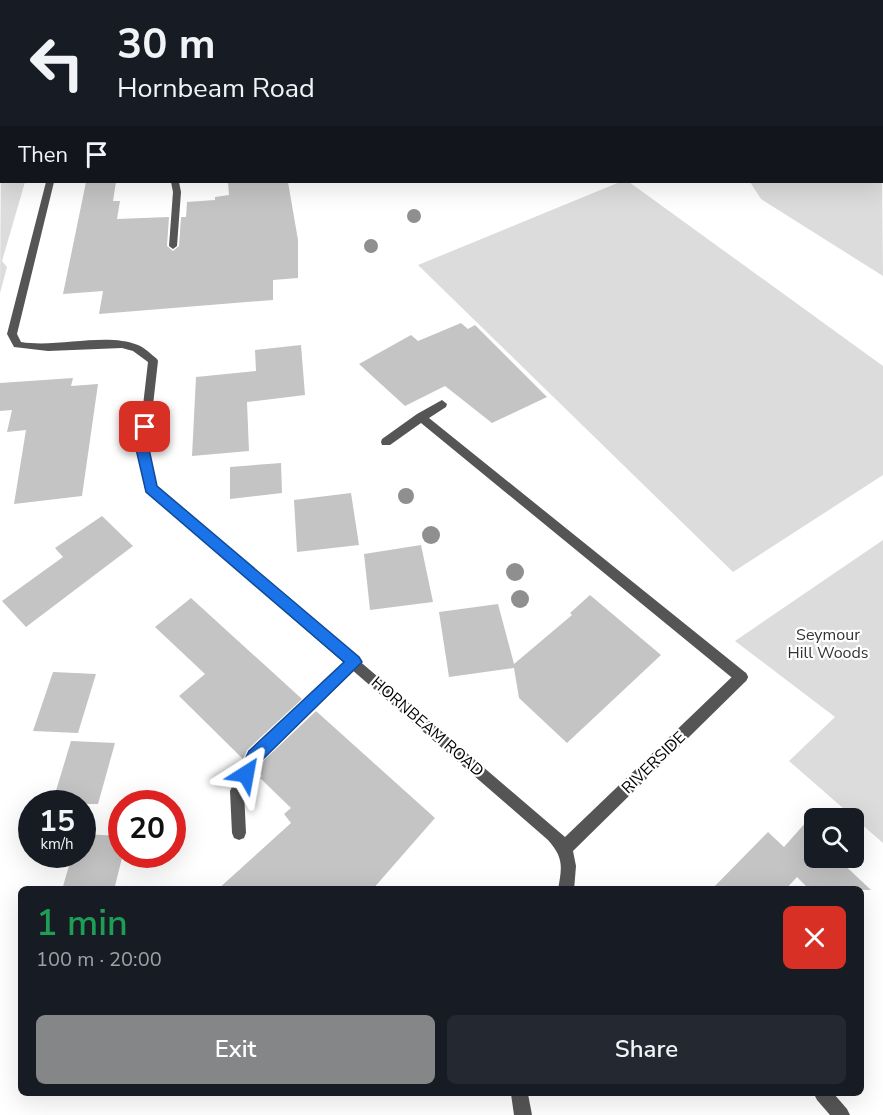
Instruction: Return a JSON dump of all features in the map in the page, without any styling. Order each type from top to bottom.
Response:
[{"type":"street","name":"HORNBEAM ROAD","points":[[50,183],[12,334],[18,345],[38,350],[123,344],[137,348],[153,361],[142,449],[151,489],[566,847]]},
{"type":"street","points":[[173,246],[177,192],[175,183]]},
{"type":"street","points":[[386,441],[442,404]]},
{"type":"street","name":"RIVERSIDE","points":[[421,417],[741,677],[566,847]]},
{"type":"street","points":[[239,833],[237,791],[254,757],[354,662]]},
{"type":"street","points":[[566,847],[570,864],[567,886]]},
{"type":"street","points":[[520,1096],[523,1115]]},
{"type":"street","points":[[825,1096],[841,1115]]},
{"type":"green space","points":[[1,183],[25,183],[2,261],[7,267],[0,293]]},
{"type":"green space","points":[[618,183],[630,183],[883,366],[883,475],[733,572],[418,265]]},
{"type":"green space","points":[[751,183],[882,183],[883,276],[761,199]]},
{"type":"green space","name":"Seymour Hill Woods","points":[[883,540],[883,843],[864,826],[864,808],[843,808],[789,761],[835,717],[735,641]]},
{"type":"building","points":[[86,183],[116,183],[113,201],[120,201],[117,219],[169,217],[167,246],[173,251],[179,246],[181,217],[186,217],[187,202],[215,200],[215,197],[229,195],[228,183],[288,183],[298,240],[298,278],[273,280],[273,300],[99,314],[103,291],[63,294]]},
{"type":"building","points":[[461,323],[468,329],[475,325],[547,397],[492,423],[445,386],[405,406],[359,364],[411,335],[418,341]]},
{"type":"building","points":[[301,345],[305,395],[247,402],[249,451],[192,456],[196,377],[256,371],[255,350]]},
{"type":"building","points":[[73,378],[71,386],[98,384],[82,496],[14,504],[26,430],[7,432],[12,410],[0,411],[0,383]]},
{"type":"building","points":[[281,463],[282,493],[230,499],[230,467]]},
{"type":"building","points":[[351,493],[359,545],[297,552],[294,500]]},
{"type":"building","points":[[102,516],[133,546],[26,627],[2,601],[63,557],[55,548]]},
{"type":"building","points":[[421,545],[433,602],[370,610],[364,554]]},
{"type":"building","points":[[590,595],[661,655],[567,743],[519,698],[514,668],[449,677],[439,612],[498,604],[514,664],[572,615],[570,613]]},
{"type":"building","points":[[191,598],[302,699],[247,750],[243,759],[179,696],[205,674],[155,627]]},
{"type":"building","points":[[53,672],[96,674],[78,733],[33,731]]},
{"type":"building","points":[[316,711],[435,818],[376,886],[221,886],[291,823],[284,814],[291,808],[260,778],[262,776],[257,771],[261,763]]},
{"type":"building","points":[[71,741],[115,743],[98,804],[96,804],[96,790],[56,790]]},
{"type":"building","points":[[804,824],[804,868],[848,868],[871,890],[864,890],[864,886],[806,886],[797,877],[789,886],[715,886],[768,832],[784,847]]},
{"type":"building","points":[[96,835],[108,835],[108,868],[120,868],[115,886],[63,886],[68,868],[96,868]]},
{"type":"route","points":[[145,427],[142,449],[151,489],[354,662],[254,757],[246,774]]}]
